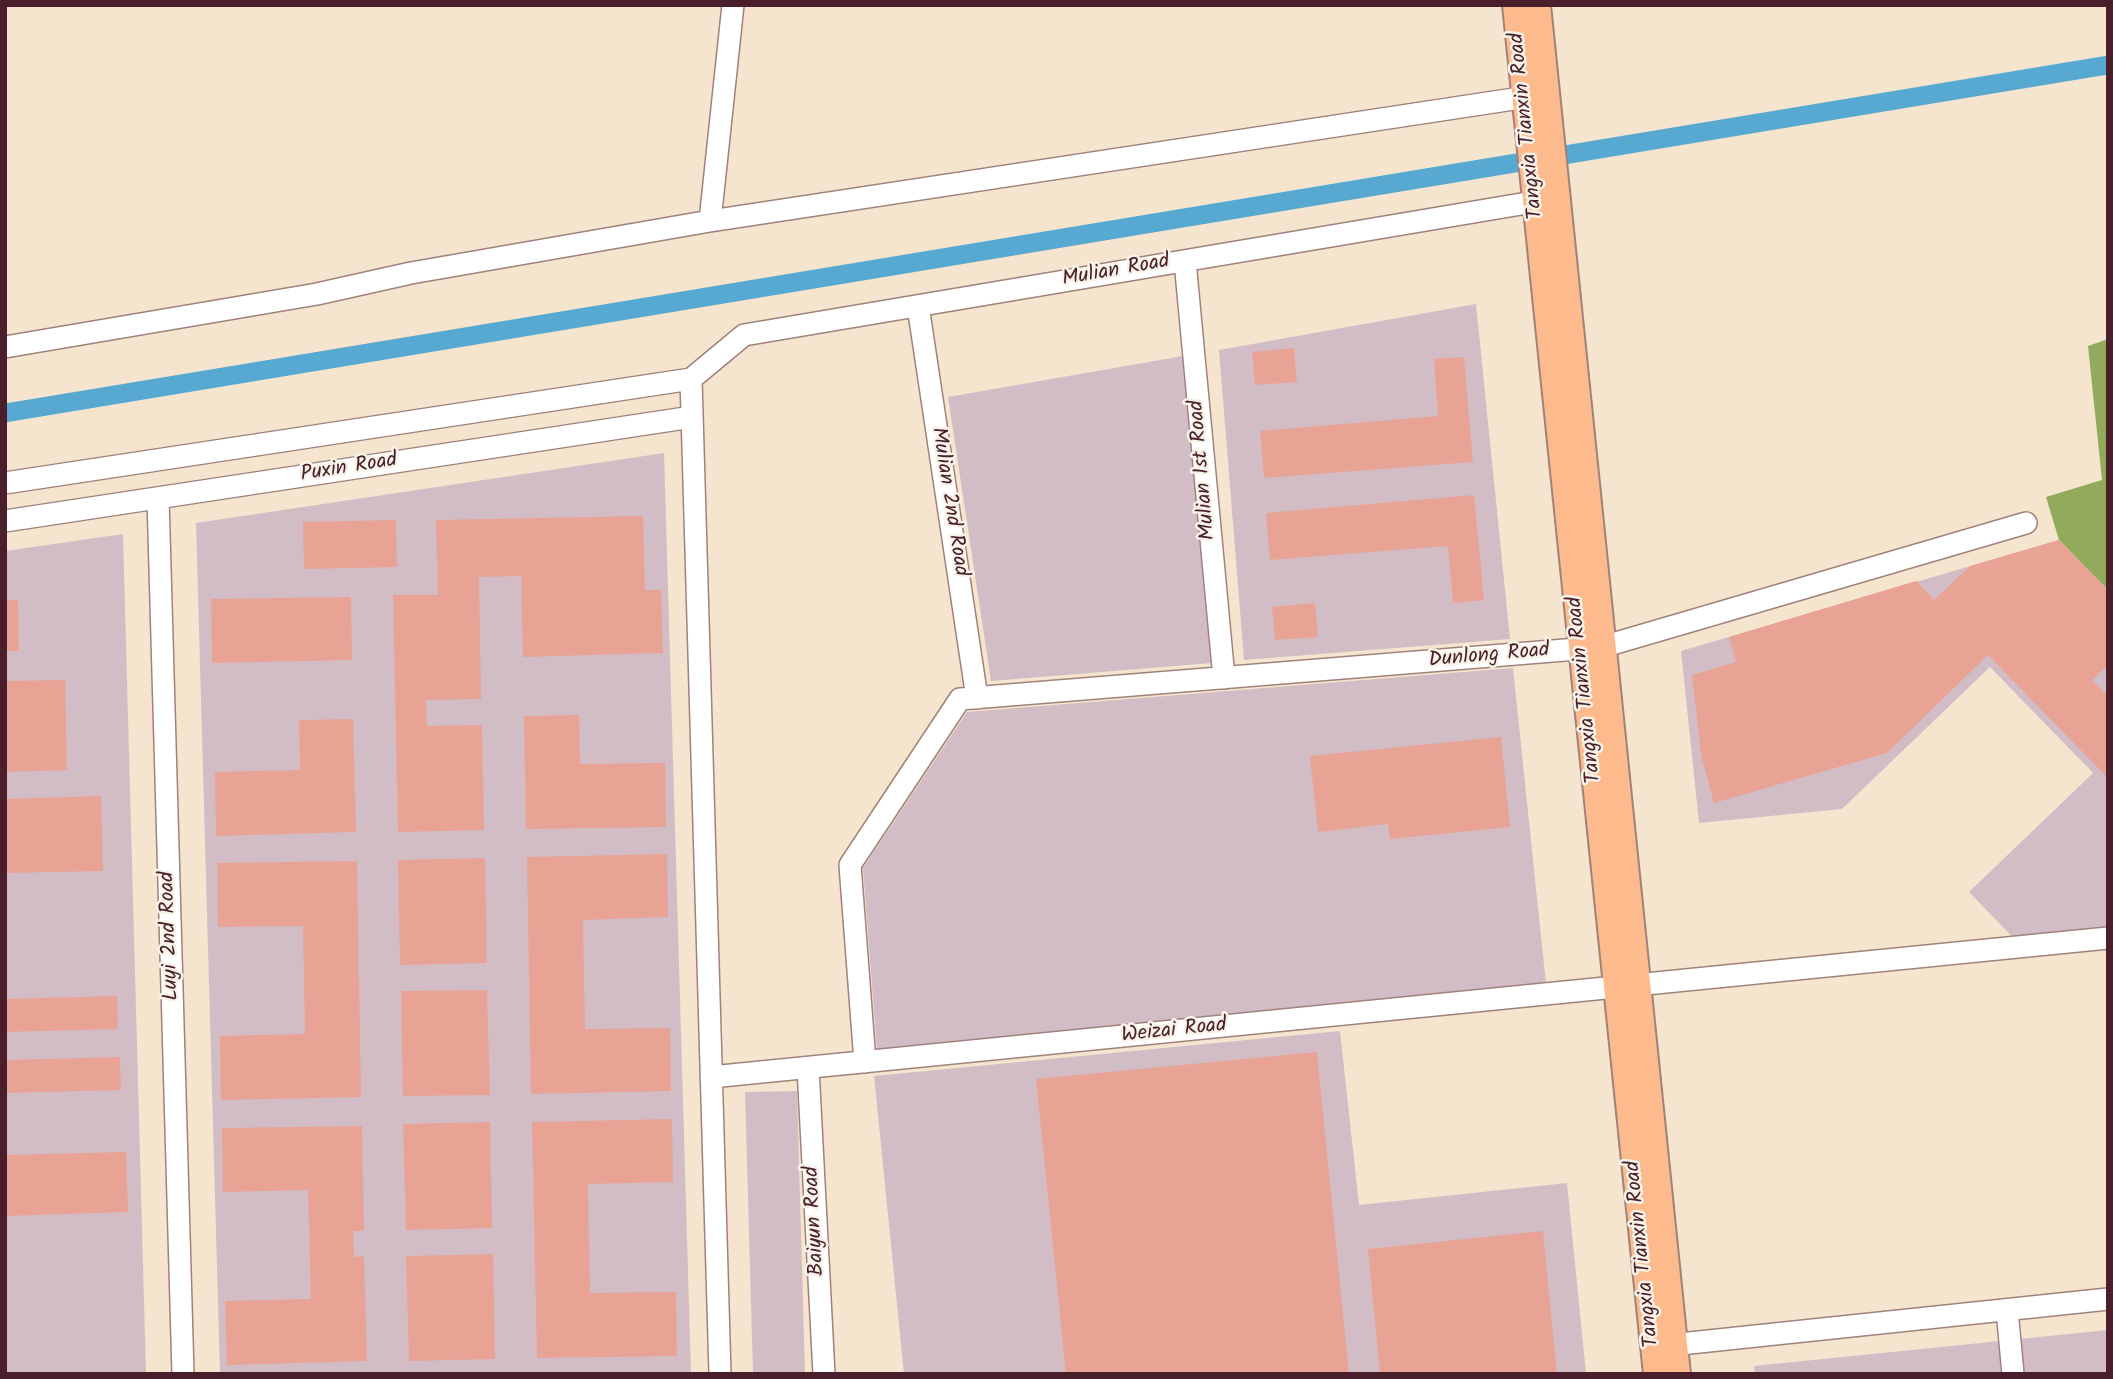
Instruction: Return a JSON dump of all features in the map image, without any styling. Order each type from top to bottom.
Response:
[{"type":"main road","name":"Tangxia Tianxin Road","points":[[1516,5],[1537,109]]},
{"type":"main road","name":"Tangxia Tianxin Road","points":[[1537,5],[1537,109],[1542,165],[1664,1346],[1677,1374]]},
{"type":"main road","name":"Tangxia Tianxin Road","points":[[1657,1374],[1664,1346]]},
{"type":"street","points":[[710,221],[733,5]]},
{"type":"street","points":[[5,347],[303,296],[411,273],[710,221],[1537,109]]},
{"type":"street","name":"Mulian Road","points":[[691,379],[744,335],[1546,200]]},
{"type":"street","name":"Mulian 1st Road","points":[[1185,261],[1224,678]]},
{"type":"street","name":"Mulian 2nd Road","points":[[918,306],[977,698]]},
{"type":"street","points":[[691,379],[720,1374]]},
{"type":"street","name":"Puxin Road","points":[[5,483],[691,379]]},
{"type":"street","name":"Puxin Road","points":[[5,522],[692,417]]},
{"type":"street","name":"Luyi 2nd Road","points":[[158,498],[183,1374]]},
{"type":"street","name":"Dunlong Road","points":[[977,698],[1592,648],[2026,523]]},
{"type":"street","points":[[865,1062],[849,865],[960,699],[977,698]]},
{"type":"street","name":"Weizai Road","points":[[711,1077],[2108,938]]},
{"type":"street","name":"Baiyun Road","points":[[808,1068],[824,1374]]},
{"type":"street","points":[[1664,1346],[2108,1299]]},
{"type":"street","points":[[2007,1310],[2013,1374]]},
{"type":"shaded area","points":[[1476,304],[1510,639],[1244,660],[1219,350]]},
{"type":"shaded area","points":[[1183,356],[1212,663],[991,681],[948,397]]},
{"type":"shaded area","points":[[664,453],[691,1374],[220,1374],[196,523]]},
{"type":"shaded area","points":[[123,534],[146,1374],[5,1374],[5,551]]},
{"type":"shaded area","points":[[2059,540],[2108,590],[2108,949],[2032,957],[1969,892],[2093,773],[1990,667],[1842,809],[1699,823],[1681,651]]},
{"type":"shaded area","points":[[1513,668],[1546,984],[877,1051],[863,868],[967,712]]},
{"type":"shaded area","points":[[1340,1031],[1359,1205],[1567,1183],[1586,1374],[904,1374],[874,1076]]},
{"type":"shaded area","points":[[797,1091],[805,1374],[753,1374],[745,1092]]},
{"type":"shaded area","points":[[2108,1330],[2108,1374],[1755,1374],[1754,1366]]},
{"type":"green space","points":[[2108,339],[2108,590],[2059,540],[2046,497],[2102,480],[2088,346]]},
{"type":"building","points":[[1294,348],[1297,382],[1255,385],[1252,352]]},
{"type":"building","points":[[1464,357],[1473,462],[1264,478],[1260,431],[1438,416],[1434,359]]},
{"type":"building","points":[[1474,495],[1484,600],[1453,603],[1448,546],[1270,560],[1266,513]]},
{"type":"building","points":[[643,516],[645,590],[661,590],[663,653],[523,657],[521,576],[479,577],[481,699],[426,700],[427,726],[482,725],[484,830],[398,832],[393,595],[438,595],[436,520]]},
{"type":"building","points":[[396,520],[397,567],[304,569],[303,522]]},
{"type":"building","points":[[2059,540],[2108,590],[2108,665],[2092,680],[2108,696],[2108,778],[1988,655],[1887,753],[1714,803],[1701,755],[1692,675],[1736,662],[1729,637],[1916,581],[1934,600],[1970,566]]},
{"type":"building","points":[[351,597],[352,660],[212,663],[211,599]]},
{"type":"building","points":[[5,600],[18,600],[19,651],[5,651]]},
{"type":"building","points":[[1315,603],[1318,637],[1275,640],[1272,607]]},
{"type":"building","points":[[65,680],[67,770],[5,772],[5,681]]},
{"type":"building","points":[[579,715],[580,764],[665,763],[666,827],[526,829],[524,716]]},
{"type":"building","points":[[353,719],[356,832],[216,836],[215,772],[300,770],[299,720]]},
{"type":"building","points":[[1501,737],[1510,827],[1390,839],[1388,824],[1318,832],[1310,756]]},
{"type":"building","points":[[101,796],[103,871],[5,873],[5,799]]},
{"type":"building","points":[[667,854],[668,917],[583,920],[585,1029],[670,1028],[671,1091],[531,1094],[527,857]]},
{"type":"building","points":[[485,858],[487,963],[400,965],[398,860]]},
{"type":"building","points":[[357,861],[361,1097],[221,1100],[220,1036],[305,1034],[303,926],[218,927],[217,863]]},
{"type":"building","points":[[487,990],[490,1095],[403,1096],[401,991]]},
{"type":"building","points":[[117,996],[118,1029],[5,1032],[5,999]]},
{"type":"building","points":[[1317,1052],[1349,1374],[1066,1374],[1036,1079]]},
{"type":"building","points":[[120,1057],[121,1090],[5,1093],[5,1060]]},
{"type":"building","points":[[672,1119],[673,1182],[588,1184],[590,1293],[676,1292],[677,1356],[537,1358],[532,1122]]},
{"type":"building","points":[[490,1122],[492,1228],[406,1230],[403,1124]]},
{"type":"building","points":[[362,1126],[364,1231],[353,1231],[354,1257],[364,1256],[367,1361],[227,1365],[225,1301],[311,1299],[308,1190],[223,1192],[222,1128]]},
{"type":"building","points":[[126,1152],[128,1212],[5,1216],[5,1155]]},
{"type":"building","points":[[1543,1231],[1557,1374],[1380,1374],[1368,1249]]},
{"type":"building","points":[[493,1254],[495,1359],[409,1361],[406,1256]]},
{"type":"waterway","points":[[5,413],[2108,65]]}]
